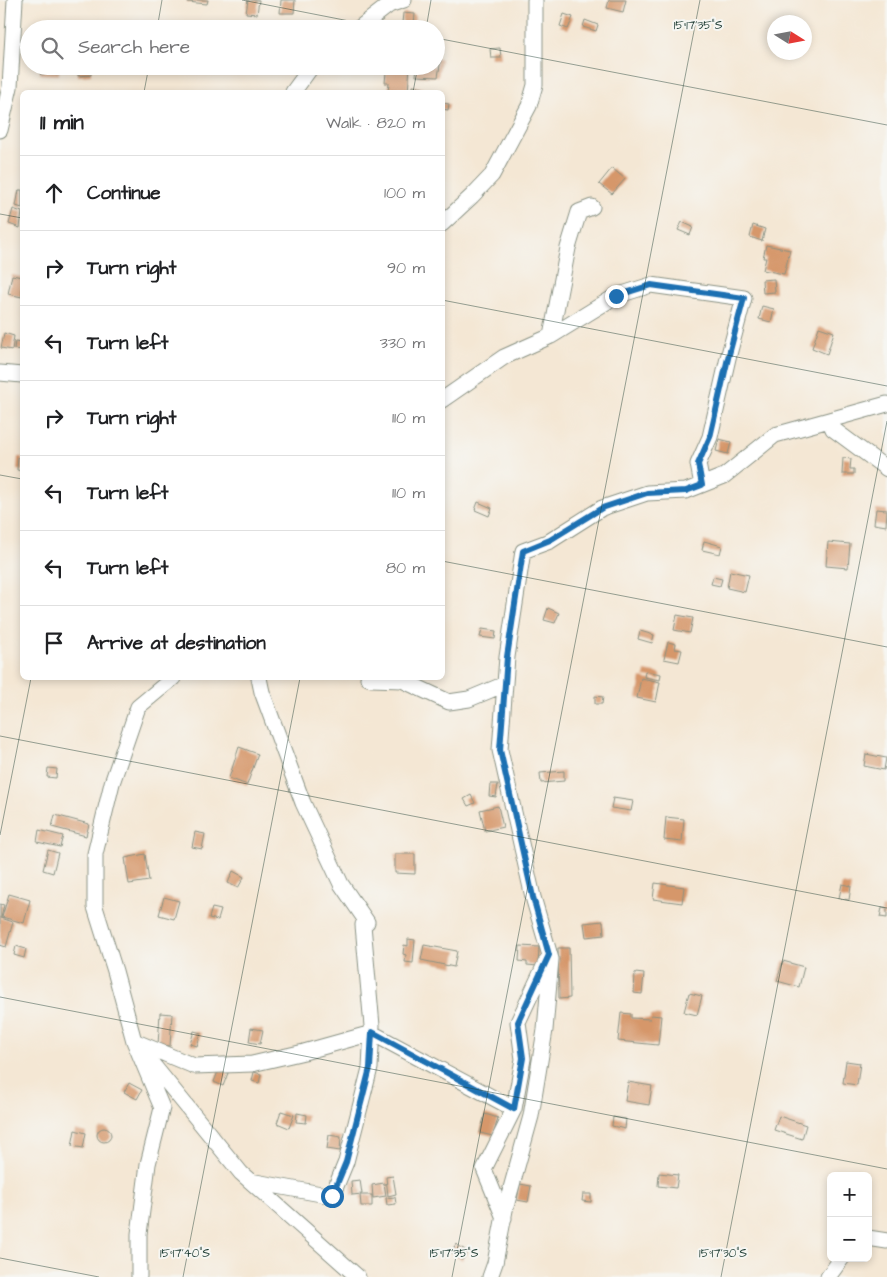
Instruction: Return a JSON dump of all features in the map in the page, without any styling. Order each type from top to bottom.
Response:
[{"type":"street","points":[[0,130],[10,87],[15,0]]},
{"type":"street","points":[[370,20],[389,5],[404,0]]},
{"type":"street","points":[[445,221],[492,174],[529,106],[535,85],[535,0]]},
{"type":"street","points":[[294,90],[305,75]]},
{"type":"street","points":[[552,336],[570,239],[579,212],[592,208]]},
{"type":"street","points":[[445,398],[504,357],[552,336],[616,296],[651,285],[744,298],[710,437],[698,464],[702,485]]},
{"type":"street","points":[[0,373],[20,375]]},
{"type":"street","points":[[490,1277],[495,1264],[504,1218],[531,1116],[545,1030],[550,959],[533,897],[500,750],[507,657],[523,551],[550,540],[602,508],[647,493],[686,491],[724,476],[775,435],[887,404]]},
{"type":"street","points":[[829,420],[833,429],[887,469]]},
{"type":"street","points":[[139,1277],[139,1234],[148,1164],[162,1108],[134,1041],[95,907],[95,854],[112,783],[138,707],[171,680]]},
{"type":"street","points":[[250,1181],[332,1196],[346,1162],[370,1068],[372,1032],[363,925],[367,922],[341,884],[303,803],[262,692],[259,680]]},
{"type":"street","points":[[371,680],[402,680],[449,702],[469,700],[505,684]]},
{"type":"street","points":[[504,1218],[484,1169],[514,1109],[523,1058],[518,1022],[549,955]]},
{"type":"street","points":[[134,1041],[194,1066],[252,1064],[304,1052],[372,1032],[514,1109]]},
{"type":"street","points":[[134,1041],[241,1173],[358,1277]]},
{"type":"street","points":[[872,1239],[887,1241]]},
{"type":"street","points":[[828,1277],[839,1262]]},
{"type":"building","points":[[187,0],[208,0],[207,4],[187,2]]},
{"type":"building","points":[[248,0],[259,0],[257,14],[246,13]]},
{"type":"building","points":[[281,0],[295,0],[294,13],[280,13]]},
{"type":"building","points":[[609,0],[626,0],[623,12],[607,8]]},
{"type":"building","points":[[403,13],[415,14],[414,20],[402,20]]},
{"type":"building","points":[[564,14],[573,17],[568,29],[560,26]]},
{"type":"building","points":[[585,20],[598,25],[596,31],[583,27]]},
{"type":"building","points":[[500,48],[501,58],[491,58],[490,49]]},
{"type":"building","points":[[386,75],[409,75],[408,90],[388,90],[389,83],[385,83]]},
{"type":"building","points":[[416,75],[438,75],[438,77]]},
{"type":"building","points":[[413,86],[423,88],[422,90],[412,90]]},
{"type":"building","points":[[445,103],[449,104],[448,110],[445,110]]},
{"type":"building","points":[[612,168],[625,179],[612,194],[599,184]]},
{"type":"building","points":[[19,190],[20,190],[20,207],[16,206]]},
{"type":"building","points":[[13,209],[20,211],[20,228],[9,224]]},
{"type":"building","points":[[682,222],[693,227],[690,235],[678,230]]},
{"type":"building","points":[[753,225],[765,229],[762,241],[750,237]]},
{"type":"building","points":[[766,245],[790,250],[784,274],[763,270],[766,258],[763,258]]},
{"type":"building","points":[[12,275],[20,277],[20,297],[8,294]]},
{"type":"building","points":[[774,279],[775,292],[763,293],[762,280]]},
{"type":"building","points":[[762,306],[774,309],[771,322],[759,319]]},
{"type":"building","points":[[819,327],[834,332],[827,354],[812,348]]},
{"type":"building","points":[[4,333],[14,336],[12,350],[1,348]]},
{"type":"building","points":[[15,342],[20,343],[20,350],[14,349]]},
{"type":"building","points":[[719,439],[731,442],[728,454],[716,451]]},
{"type":"building","points":[[18,457],[20,457],[20,471],[17,470]]},
{"type":"building","points":[[843,458],[851,459],[850,469],[854,469],[854,474],[842,474]]},
{"type":"building","points":[[478,502],[492,508],[489,516],[475,510]]},
{"type":"building","points":[[876,509],[887,510],[886,526],[874,524]]},
{"type":"building","points":[[704,541],[722,546],[720,554],[702,550]]},
{"type":"building","points":[[828,542],[850,544],[848,568],[826,566]]},
{"type":"building","points":[[730,571],[749,575],[745,592],[727,588]]},
{"type":"building","points":[[713,577],[722,579],[720,586],[711,584]]},
{"type":"building","points":[[548,608],[559,613],[555,623],[544,620]]},
{"type":"building","points":[[677,615],[693,618],[690,633],[674,630]]},
{"type":"building","points":[[482,629],[496,631],[495,639],[480,637]]},
{"type":"building","points":[[640,631],[654,635],[652,643],[638,639]]},
{"type":"building","points":[[668,642],[676,644],[675,649],[682,650],[679,662],[664,659]]},
{"type":"building","points":[[645,671],[661,674],[660,680],[644,677]]},
{"type":"building","points":[[641,678],[660,682],[656,702],[637,698]]},
{"type":"building","points":[[595,696],[603,697],[602,704],[595,704]]},
{"type":"building","points":[[239,747],[258,754],[247,785],[229,778]]},
{"type":"building","points":[[866,754],[886,758],[884,770],[864,766]]},
{"type":"building","points":[[48,768],[57,769],[56,778],[47,777]]},
{"type":"building","points":[[564,771],[564,781],[541,783],[540,773]]},
{"type":"building","points":[[490,784],[498,784],[496,797],[489,796]]},
{"type":"building","points":[[471,795],[475,803],[468,806],[464,799]]},
{"type":"building","points":[[613,798],[633,801],[631,811],[611,808]]},
{"type":"building","points":[[498,806],[503,827],[485,831],[480,810]]},
{"type":"building","points":[[55,815],[89,824],[86,836],[52,827]]},
{"type":"building","points":[[666,817],[684,819],[682,842],[664,840]]},
{"type":"building","points":[[39,830],[63,836],[60,847],[37,842]]},
{"type":"building","points":[[195,832],[205,834],[202,849],[192,847]]},
{"type":"building","points":[[48,850],[58,853],[53,873],[43,870]]},
{"type":"building","points":[[145,854],[149,881],[129,884],[125,858]]},
{"type":"building","points":[[395,854],[415,854],[415,874],[395,873]]},
{"type":"building","points":[[233,871],[244,877],[238,888],[228,883]]},
{"type":"building","points":[[655,883],[684,887],[682,903],[653,899]]},
{"type":"building","points":[[842,884],[851,886],[849,900],[839,898]]},
{"type":"building","points":[[9,894],[30,900],[24,923],[2,917]]},
{"type":"building","points":[[164,897],[179,901],[174,919],[159,915]]},
{"type":"building","points":[[0,904],[4,905],[1,918],[13,922],[6,947],[0,945]]},
{"type":"building","points":[[212,908],[221,910],[218,920],[209,918]]},
{"type":"building","points":[[882,908],[887,909],[887,918],[880,917]]},
{"type":"building","points":[[603,921],[604,935],[586,937],[584,923]]},
{"type":"building","points":[[408,939],[415,940],[413,963],[405,962],[406,955],[403,954],[404,945],[408,946]]},
{"type":"building","points":[[424,945],[457,951],[454,967],[421,960]]},
{"type":"building","points":[[16,946],[26,949],[24,958],[14,955]]},
{"type":"building","points":[[520,946],[539,947],[538,966],[527,965],[527,962],[519,961]]},
{"type":"building","points":[[558,948],[569,948],[570,998],[559,999]]},
{"type":"building","points":[[783,961],[804,967],[799,987],[777,981]]},
{"type":"building","points":[[635,973],[644,974],[642,994],[634,993]]},
{"type":"building","points":[[689,993],[702,996],[697,1015],[684,1012]]},
{"type":"building","points":[[160,1013],[172,1014],[170,1046],[158,1045]]},
{"type":"building","points":[[621,1013],[631,1014],[631,1018],[650,1019],[651,1015],[661,1016],[658,1045],[618,1041]]},
{"type":"building","points":[[251,1028],[263,1030],[260,1044],[249,1042]]},
{"type":"building","points":[[194,1031],[201,1033],[197,1046],[190,1044]]},
{"type":"building","points":[[846,1061],[860,1063],[857,1085],[843,1083]]},
{"type":"building","points":[[219,1069],[228,1073],[223,1086],[214,1082]]},
{"type":"building","points":[[254,1072],[261,1074],[259,1083],[252,1081]]},
{"type":"building","points":[[628,1082],[652,1086],[649,1105],[625,1101]]},
{"type":"building","points":[[129,1083],[142,1090],[137,1099],[124,1092]]},
{"type":"building","points":[[281,1111],[294,1115],[289,1128],[277,1123]]},
{"type":"building","points":[[297,1113],[307,1115],[306,1123],[296,1122]]},
{"type":"building","points":[[485,1114],[498,1118],[493,1136],[480,1133]]},
{"type":"building","points":[[779,1116],[806,1125],[802,1139],[774,1130]]},
{"type":"building","points":[[613,1117],[626,1119],[625,1129],[612,1126]]},
{"type":"building","points":[[104,1128],[109,1130],[111,1135],[109,1140],[104,1142],[99,1140],[97,1135],[99,1130]]},
{"type":"building","points":[[75,1130],[86,1133],[83,1148],[72,1146]]},
{"type":"building","points":[[329,1135],[341,1137],[340,1151],[327,1149]]},
{"type":"building","points":[[659,1173],[678,1175],[676,1188],[658,1186]]},
{"type":"building","points":[[393,1176],[396,1194],[388,1196],[386,1177]]},
{"type":"building","points":[[360,1180],[362,1194],[352,1195],[351,1181]]},
{"type":"building","points":[[384,1183],[386,1196],[373,1198],[372,1185]]},
{"type":"building","points":[[520,1184],[531,1186],[528,1202],[517,1200]]},
{"type":"building","points":[[583,1194],[591,1194],[591,1202],[582,1201]]},
{"type":"building","points":[[360,1195],[372,1195],[372,1206],[361,1206]]},
{"type":"building","points":[[395,1197],[396,1204],[387,1205],[386,1198]]},
{"type":"building","points":[[456,1244],[468,1252],[462,1260],[451,1252]]},
{"type":"route","points":[[332,1196],[346,1162],[370,1068],[372,1032],[514,1109],[523,1058],[518,1022],[549,955],[533,897],[500,750],[507,657],[523,551],[550,540],[602,508],[647,493],[686,491],[702,485],[698,464],[710,437],[744,298],[651,285],[616,296]]}]
